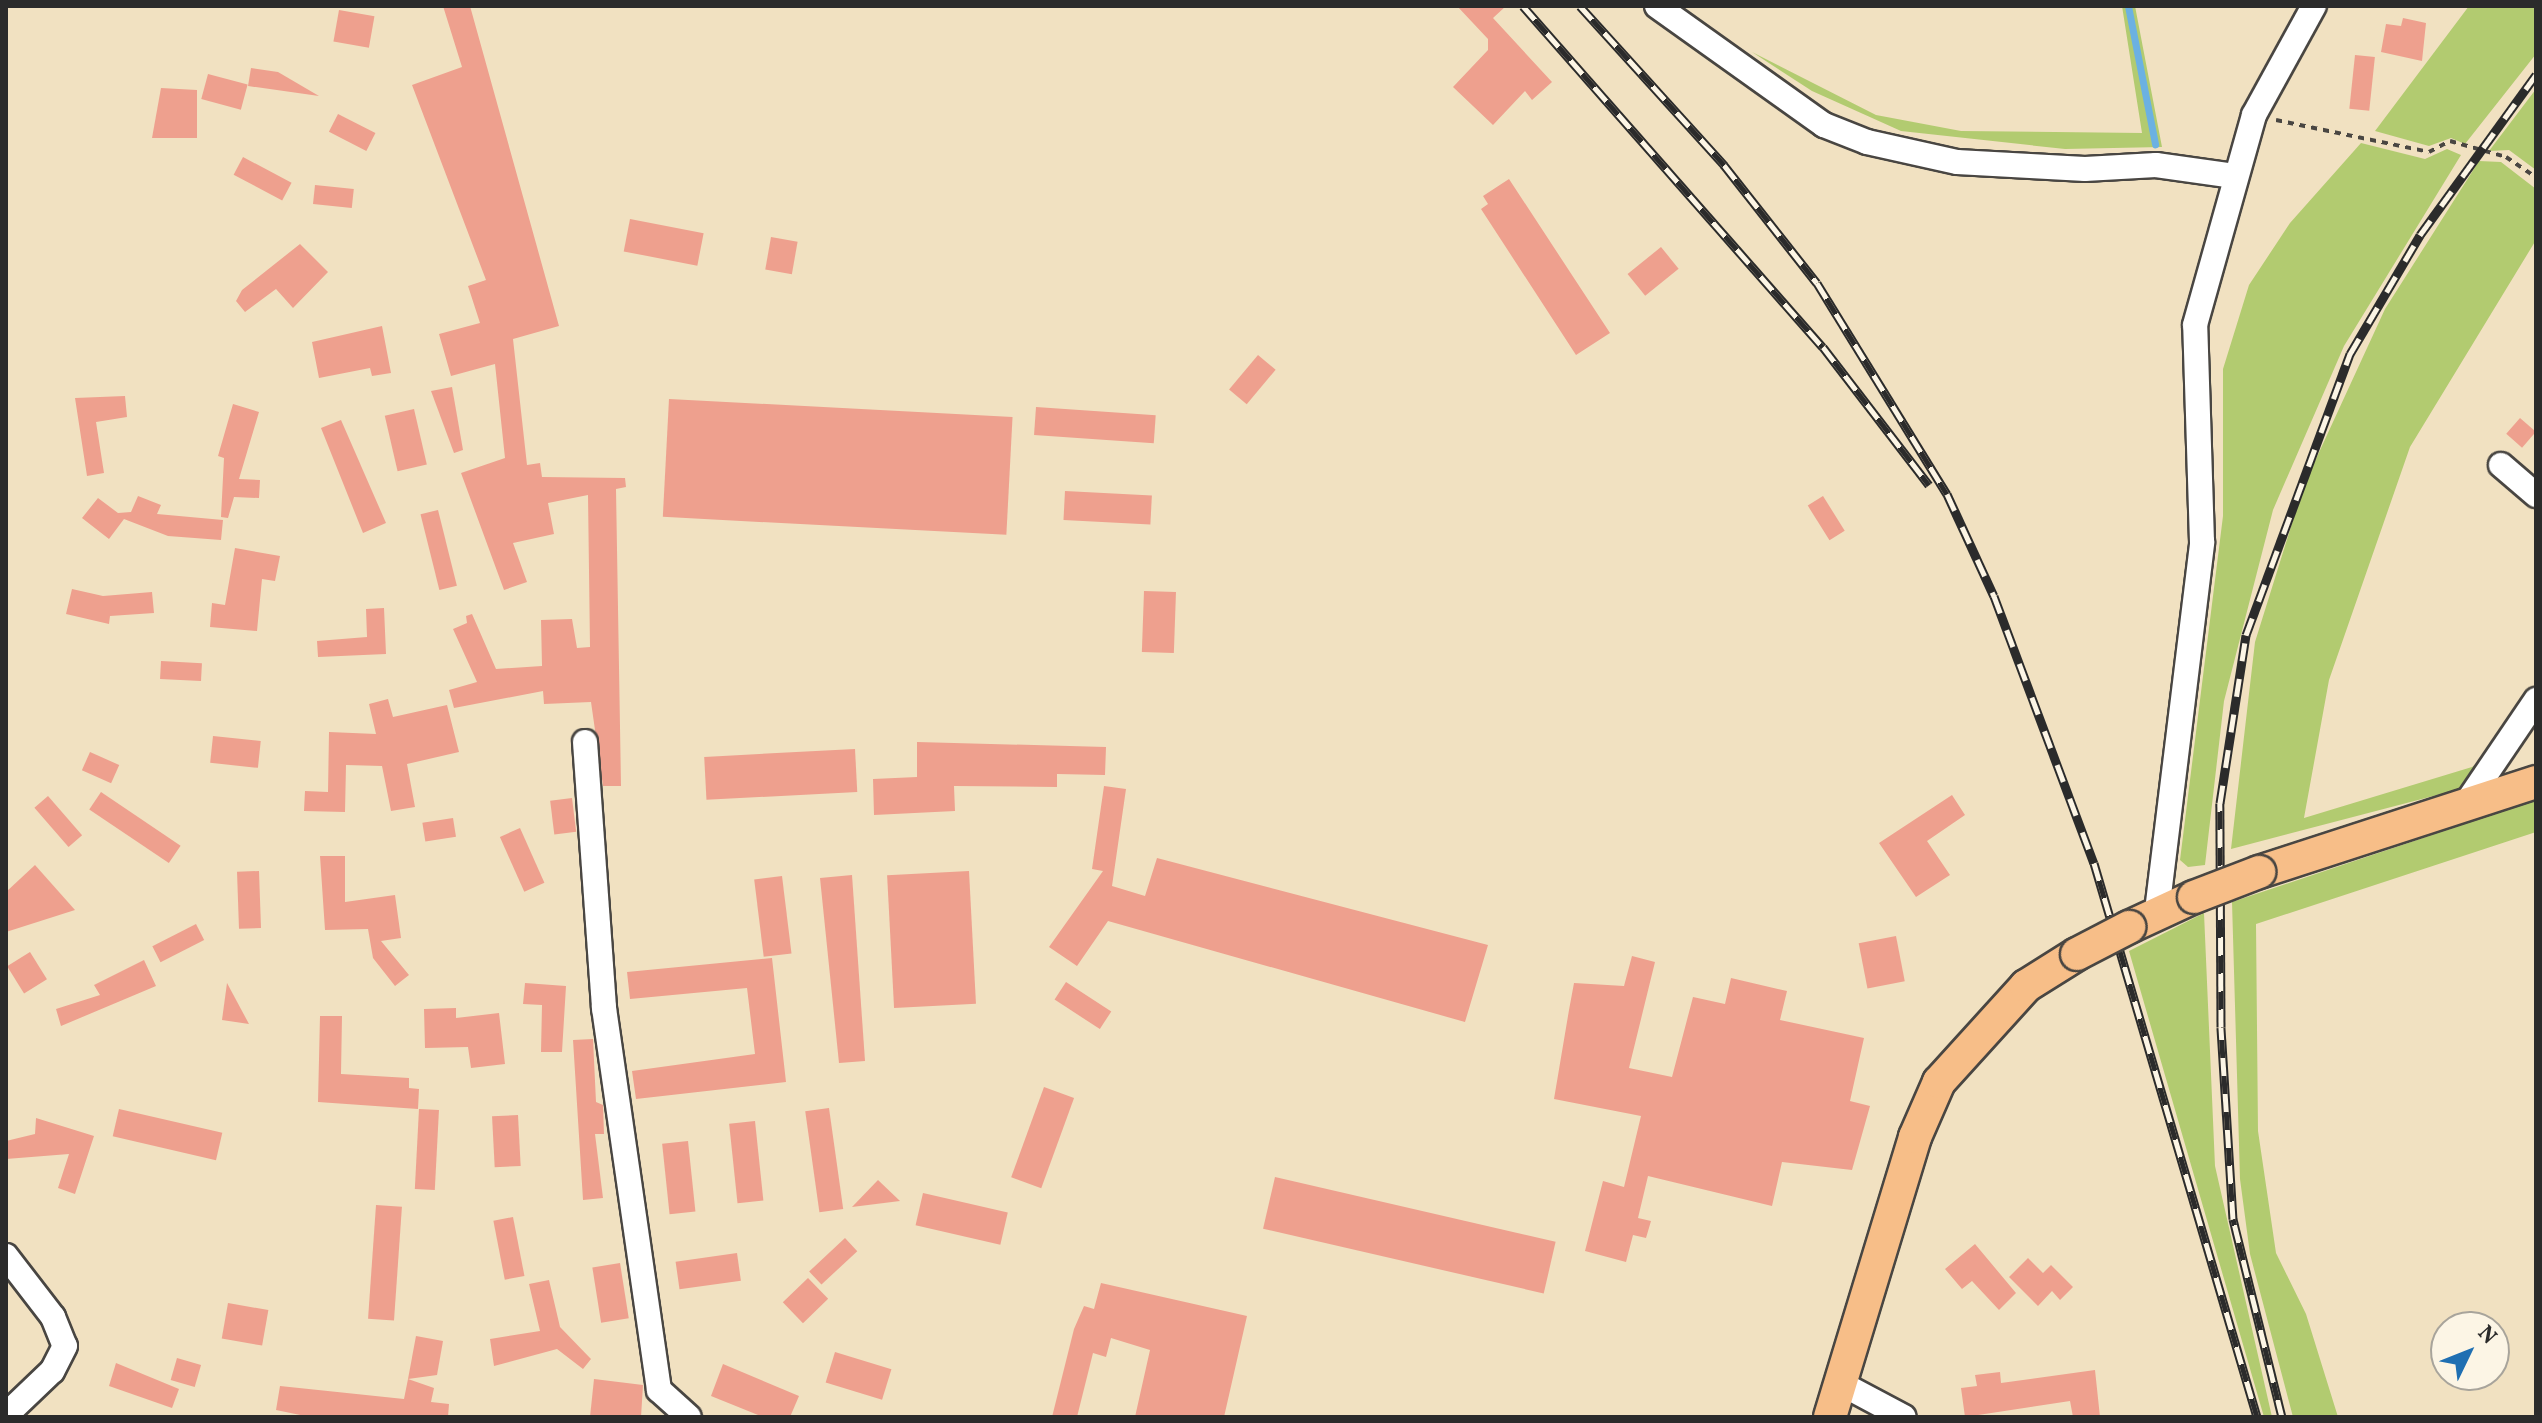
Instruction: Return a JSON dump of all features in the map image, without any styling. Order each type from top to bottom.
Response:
[{"type":"main road","points":[[1830,1417],[1915,1137],[1939,1082],[2026,986],[2077,954],[2157,911],[2259,872],[2536,782]]},
{"type":"street","points":[[1657,6],[1824,125],[1867,142],[1957,162],[2085,169],[2156,165],[2234,176]]},
{"type":"street","points":[[2157,911],[2202,542],[2195,325],[2234,176],[2254,115],[2314,6]]},
{"type":"street","points":[[2501,465],[2536,495]]},
{"type":"street","points":[[2463,806],[2536,700]]},
{"type":"street","points":[[585,742],[604,1008],[659,1390],[689,1417]]},
{"type":"street","points":[[6,1256],[53,1317],[65,1346],[52,1371],[6,1415]]},
{"type":"street","points":[[1840,1383],[1904,1417]]},
{"type":"path","points":[[2254,115],[2429,152],[2450,141],[2506,157],[2536,177]]},
{"type":"green space","points":[[2122,6],[2135,6],[2162,147],[2065,149],[1901,131],[1812,91],[1752,52],[1876,115],[1961,131],[2142,133]]},
{"type":"green space","points":[[2469,6],[2536,6],[2536,54],[2465,144],[2451,138],[2429,146],[2375,131]]},
{"type":"green space","points":[[2536,89],[2536,170],[2509,150],[2489,151]]},
{"type":"green space","points":[[2361,143],[2425,159],[2447,149],[2461,155],[2344,346],[2273,510],[2224,701],[2205,865],[2188,867],[2180,860],[2223,516],[2223,369],[2249,285],[2290,223]]},
{"type":"green space","points":[[2479,161],[2501,162],[2536,189],[2536,240],[2410,447],[2329,680],[2304,818],[2472,767],[2507,742],[2464,788],[2231,849],[2255,642],[2304,485],[2385,309]]},
{"type":"green space","points":[[2536,800],[2536,832],[2256,924],[2258,1131],[2276,1253],[2306,1314],[2338,1417],[2293,1417],[2250,1254],[2240,1179],[2232,902]]},
{"type":"green space","points":[[2204,913],[2215,1166],[2272,1417],[2264,1417],[2129,951]]},
{"type":"building","points":[[443,6],[470,6],[559,326],[513,339],[527,465],[540,463],[542,477],[625,478],[626,487],[616,489],[621,786],[603,786],[591,702],[544,704],[543,691],[454,708],[449,690],[477,682],[453,629],[467,623],[466,616],[472,614],[496,669],[542,666],[541,620],[572,619],[577,648],[590,647],[588,495],[548,503],[554,534],[513,543],[527,582],[504,590],[461,473],[505,458],[495,364],[451,376],[439,334],[480,323],[468,286],[486,280],[412,85],[462,67]]},
{"type":"building","points":[[1457,6],[1506,6],[1493,18],[1552,82],[1532,100],[1525,91],[1493,125],[1453,87],[1488,50],[1488,39]]},
{"type":"building","points":[[339,10],[374,16],[369,48],[333,42]]},
{"type":"building","points":[[2403,18],[2426,23],[2422,61],[2381,52],[2386,24],[2401,26]]},
{"type":"building","points":[[2355,55],[2375,57],[2369,111],[2349,109]]},
{"type":"building","points":[[251,68],[278,72],[319,96],[248,86]]},
{"type":"building","points":[[208,74],[248,85],[241,110],[201,99]]},
{"type":"building","points":[[161,88],[197,90],[197,138],[152,138]]},
{"type":"building","points":[[338,114],[375,133],[366,151],[329,132]]},
{"type":"building","points":[[243,157],[292,183],[282,200],[234,175]]},
{"type":"building","points":[[1509,179],[1610,333],[1576,355],[1481,209],[1488,204],[1483,196]]},
{"type":"building","points":[[315,185],[354,189],[352,208],[313,204]]},
{"type":"building","points":[[630,219],[704,233],[697,266],[624,251]]},
{"type":"building","points":[[771,237],[798,242],[792,274],[765,269]]},
{"type":"building","points":[[300,244],[328,272],[293,308],[276,289],[245,312],[236,301],[242,290]]},
{"type":"building","points":[[1661,247],[1679,269],[1645,296],[1628,274]]},
{"type":"building","points":[[382,326],[391,373],[372,376],[370,368],[319,378],[312,342]]},
{"type":"building","points":[[1258,355],[1276,370],[1247,404],[1229,389]]},
{"type":"building","points":[[452,387],[463,450],[454,453],[431,391]]},
{"type":"building","points":[[125,396],[127,417],[96,422],[104,473],[87,476],[75,398]]},
{"type":"building","points":[[669,399],[1013,417],[1006,535],[663,517]]},
{"type":"building","points":[[233,404],[259,412],[239,479],[260,480],[259,498],[234,497],[228,518],[221,517],[224,458],[218,456]]},
{"type":"building","points":[[1036,407],[1156,415],[1154,443],[1034,435]]},
{"type":"building","points":[[414,409],[427,465],[398,471],[385,416]]},
{"type":"building","points":[[2520,418],[2536,432],[2522,448],[2506,434]]},
{"type":"building","points":[[341,420],[386,523],[363,533],[321,428]]},
{"type":"building","points":[[1065,491],[1152,496],[1150,525],[1063,520]]},
{"type":"building","points":[[138,496],[161,505],[157,514],[223,520],[221,540],[168,536],[124,519],[109,539],[82,518],[98,498],[118,513],[131,512]]},
{"type":"building","points":[[1823,496],[1845,531],[1829,540],[1808,506]]},
{"type":"building","points":[[438,510],[457,586],[439,590],[421,514]]},
{"type":"building","points":[[235,548],[280,556],[275,581],[262,579],[257,631],[210,627],[212,603],[225,605]]},
{"type":"building","points":[[72,589],[103,596],[152,592],[154,613],[110,616],[109,624],[66,614]]},
{"type":"building","points":[[1144,591],[1176,592],[1174,653],[1142,652]]},
{"type":"building","points":[[384,608],[386,654],[318,657],[317,641],[367,637],[366,609]]},
{"type":"building","points":[[161,661],[202,663],[201,681],[160,679]]},
{"type":"building","points":[[388,699],[393,717],[447,705],[459,752],[407,764],[415,807],[391,811],[382,766],[346,765],[345,812],[304,811],[305,791],[328,792],[329,732],[376,734],[369,704]]},
{"type":"building","points":[[213,736],[261,741],[258,768],[210,763]]},
{"type":"building","points":[[917,742],[1106,747],[1105,775],[1057,774],[1057,787],[954,786],[955,811],[874,815],[873,779],[917,777]]},
{"type":"building","points":[[855,749],[857,792],[706,800],[704,757]]},
{"type":"building","points":[[90,752],[119,765],[111,783],[82,770]]},
{"type":"building","points":[[1104,786],[1126,789],[1112,886],[1145,896],[1157,858],[1488,945],[1465,1022],[1108,921],[1077,966],[1049,947],[1103,871],[1092,869]]},
{"type":"building","points":[[101,792],[181,846],[169,863],[89,809]]},
{"type":"building","points":[[1952,795],[1965,815],[1927,841],[1950,875],[1916,897],[1879,843]]},
{"type":"building","points":[[48,796],[82,835],[69,847],[34,808]]},
{"type":"building","points":[[572,798],[576,832],[554,834],[550,801]]},
{"type":"building","points":[[453,818],[456,837],[425,842],[422,823]]},
{"type":"building","points":[[520,828],[544,883],[524,892],[500,837]]},
{"type":"building","points":[[320,856],[345,856],[345,902],[395,895],[401,938],[381,941],[409,975],[395,986],[373,958],[368,929],[325,930]]},
{"type":"building","points":[[35,865],[75,910],[6,932],[6,892]]},
{"type":"building","points":[[259,871],[261,928],[239,929],[237,872]]},
{"type":"building","points":[[969,871],[976,1004],[894,1008],[887,875]]},
{"type":"building","points":[[852,875],[865,1061],[839,1063],[820,878]]},
{"type":"building","points":[[782,876],[792,953],[764,957],[754,879]]},
{"type":"building","points":[[196,924],[204,940],[161,962],[152,946]]},
{"type":"building","points":[[1896,936],[1905,981],[1867,988],[1859,943]]},
{"type":"building","points":[[30,952],[47,979],[24,993],[7,966]]},
{"type":"building","points":[[1632,956],[1655,962],[1629,1068],[1672,1077],[1693,997],[1725,1004],[1731,978],[1787,991],[1780,1020],[1864,1038],[1850,1101],[1870,1106],[1852,1170],[1782,1162],[1772,1206],[1648,1176],[1638,1218],[1651,1221],[1646,1238],[1633,1235],[1626,1262],[1585,1251],[1603,1181],[1624,1187],[1641,1116],[1554,1099],[1574,983],[1624,986]]},
{"type":"building","points":[[772,958],[786,1082],[636,1099],[632,1071],[755,1054],[747,988],[630,999],[627,972]]},
{"type":"building","points":[[144,960],[156,986],[61,1026],[56,1009],[100,995],[94,985]]},
{"type":"building","points":[[1066,982],[1111,1011],[1100,1029],[1055,1000]]},
{"type":"building","points":[[227,983],[249,1024],[222,1020]]},
{"type":"building","points":[[525,983],[566,986],[562,1052],[541,1052],[542,1005],[523,1004]]},
{"type":"building","points":[[456,1008],[456,1018],[499,1013],[505,1064],[471,1068],[468,1047],[425,1048],[424,1009]]},
{"type":"building","points":[[320,1016],[342,1016],[341,1074],[409,1078],[409,1088],[419,1089],[418,1109],[318,1102]]},
{"type":"building","points":[[593,1039],[596,1102],[603,1105],[604,1134],[595,1134],[603,1198],[583,1200],[573,1040]]},
{"type":"building","points":[[1044,1087],[1074,1098],[1041,1188],[1011,1177]]},
{"type":"building","points":[[829,1108],[843,1209],[819,1212],[805,1111]]},
{"type":"building","points":[[119,1109],[222,1133],[216,1160],[113,1136]]},
{"type":"building","points":[[419,1109],[439,1110],[435,1190],[415,1189]]},
{"type":"building","points":[[518,1115],[521,1166],[495,1167],[492,1116]]},
{"type":"building","points":[[36,1118],[94,1136],[75,1194],[58,1188],[69,1154],[6,1159],[6,1141],[35,1134]]},
{"type":"building","points":[[755,1121],[763,1201],[738,1203],[729,1124]]},
{"type":"building","points":[[688,1141],[695,1212],[670,1214],[662,1144]]},
{"type":"building","points":[[1275,1177],[1556,1242],[1544,1293],[1263,1229]]},
{"type":"building","points":[[878,1180],[900,1201],[852,1207]]},
{"type":"building","points":[[923,1193],[1008,1213],[1000,1245],[916,1225]]},
{"type":"building","points":[[376,1205],[402,1207],[394,1321],[368,1319]]},
{"type":"building","points":[[513,1217],[524,1276],[505,1280],[493,1221]]},
{"type":"building","points":[[845,1238],[857,1251],[821,1285],[809,1271]]},
{"type":"building","points":[[1975,1244],[2016,1293],[1999,1310],[1972,1281],[1962,1289],[1945,1269]]},
{"type":"building","points":[[737,1253],[741,1281],[680,1289],[676,1262]]},
{"type":"building","points":[[2028,1258],[2043,1273],[2051,1265],[2073,1287],[2060,1300],[2052,1291],[2038,1306],[2009,1277]]},
{"type":"building","points":[[620,1263],[629,1318],[601,1323],[592,1267]]},
{"type":"building","points":[[808,1278],[828,1299],[803,1323],[783,1302]]},
{"type":"building","points":[[549,1280],[560,1327],[591,1359],[583,1369],[557,1349],[494,1366],[490,1339],[540,1331],[529,1284]]},
{"type":"building","points":[[1101,1283],[1247,1316],[1224,1417],[1135,1417],[1150,1350],[1111,1338],[1106,1357],[1093,1353],[1077,1417],[1052,1417],[1074,1329],[1084,1306],[1094,1309]]},
{"type":"building","points":[[228,1303],[268,1310],[262,1346],[222,1338]]},
{"type":"building","points":[[416,1336],[443,1341],[437,1375],[408,1379]]},
{"type":"building","points":[[835,1352],[891,1369],[882,1400],[826,1383]]},
{"type":"building","points":[[177,1358],[201,1365],[195,1387],[171,1380]]},
{"type":"building","points":[[116,1363],[179,1389],[172,1408],[109,1386]]},
{"type":"building","points":[[723,1364],[799,1396],[790,1417],[763,1417],[711,1396]]},
{"type":"building","points":[[2095,1370],[2100,1417],[2073,1417],[2070,1401],[1965,1417],[1961,1388],[1977,1386],[1975,1375],[2000,1372],[2001,1383]]},
{"type":"building","points":[[408,1379],[434,1388],[431,1402],[449,1404],[448,1417],[310,1417],[276,1410],[280,1386],[404,1399]]},
{"type":"building","points":[[594,1379],[643,1385],[641,1417],[590,1417]]},
{"type":"waterway","points":[[2128,6],[2155,144]]},
{"type":"railway","points":[[1523,6],[1823,347],[1929,485]]},
{"type":"railway","points":[[1580,6],[1724,165],[1817,283],[1947,494],[1994,596],[2094,863],[2257,1417]]},
{"type":"railway","points":[[2282,1417],[2233,1219],[2221,1027],[2220,803],[2246,635],[2350,354],[2420,235],[2536,75]]}]
